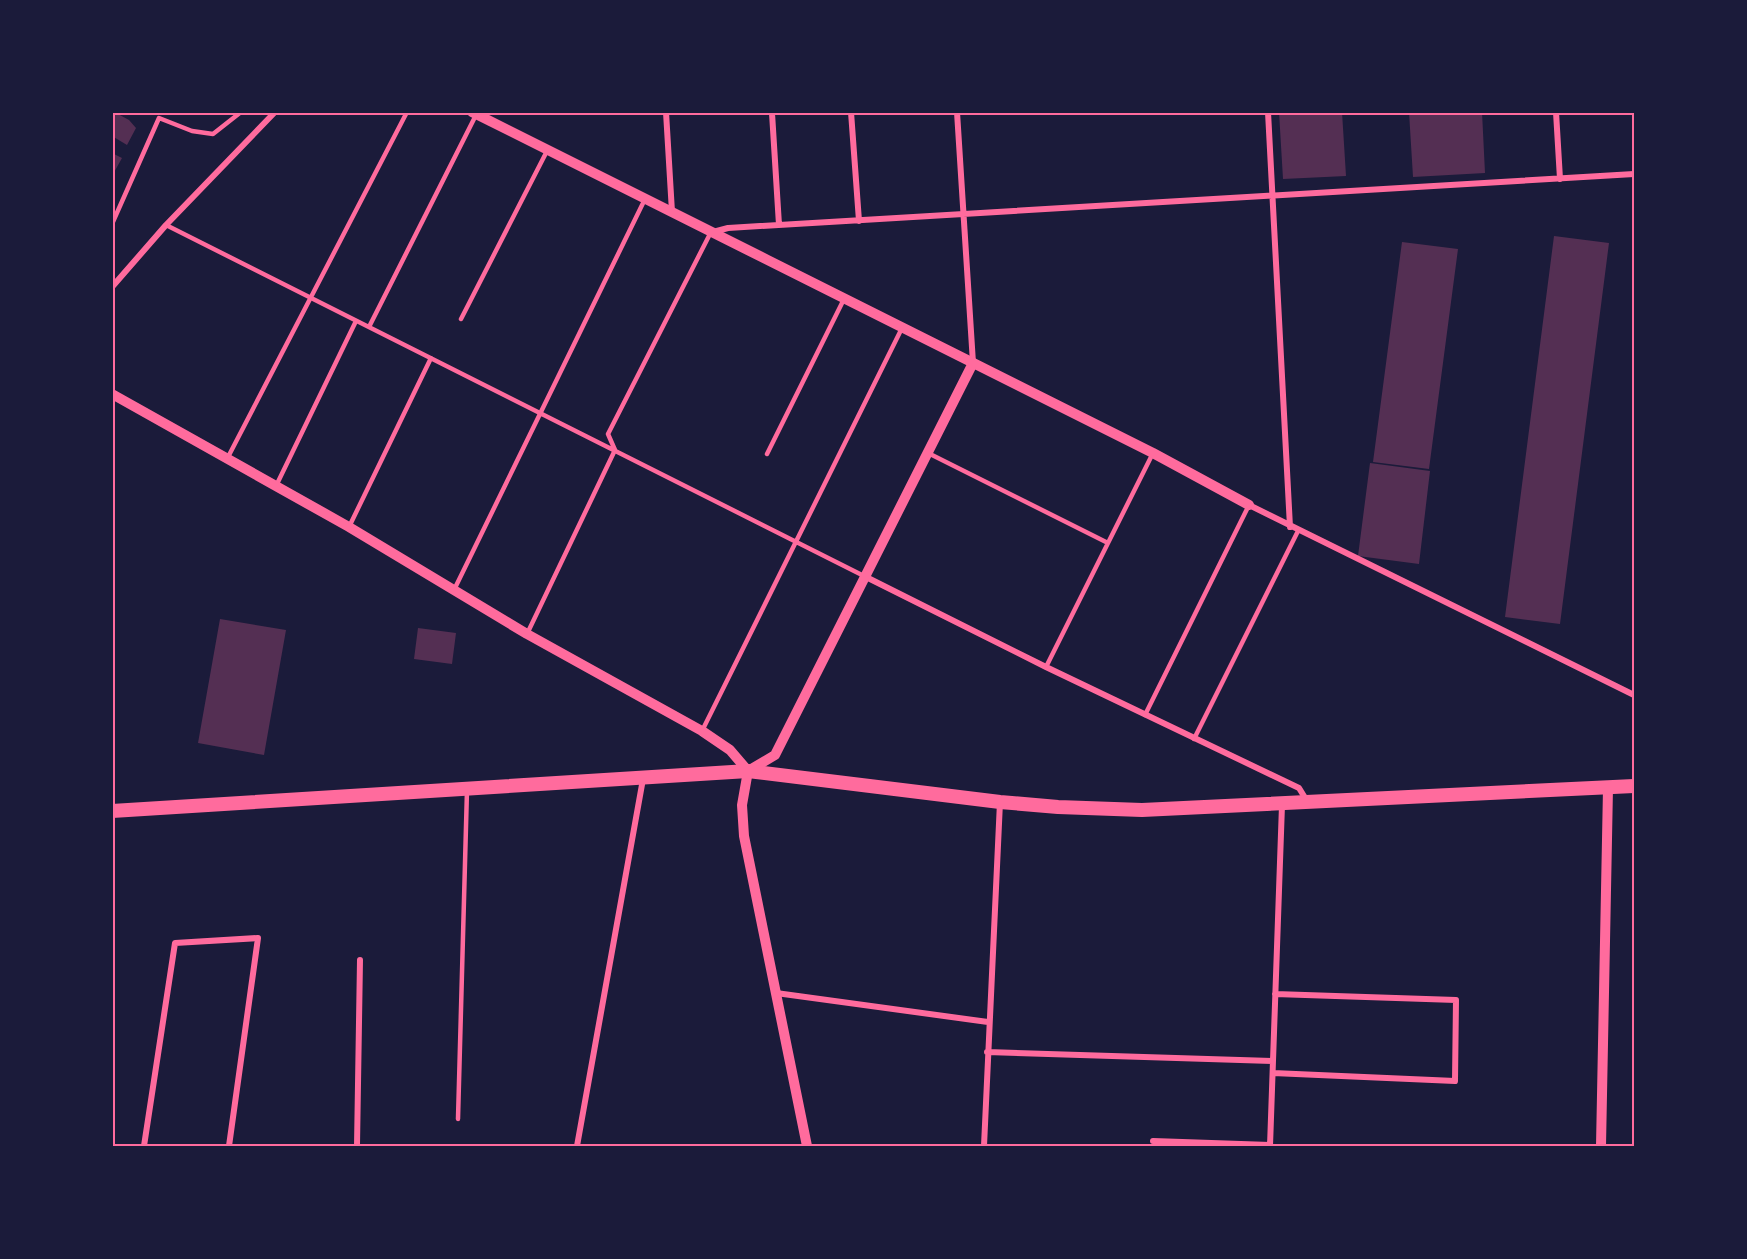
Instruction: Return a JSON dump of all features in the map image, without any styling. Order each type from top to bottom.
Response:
[{"type":"main road","points":[[112,811],[748,771],[1000,802],[1142,810],[1308,804],[1635,786]]},
{"type":"street","points":[[112,287],[166,225],[275,112]]},
{"type":"street","points":[[666,112],[672,213]]},
{"type":"street","points":[[775,112],[772,113],[779,225]]},
{"type":"street","points":[[852,112],[859,221]]},
{"type":"street","points":[[748,771],[775,754],[973,363],[957,112]]},
{"type":"street","points":[[1268,112],[1290,527]]},
{"type":"street","points":[[1556,112],[1560,179]]},
{"type":"street","points":[[474,113],[1153,453],[1290,527],[1635,695]]},
{"type":"street","points":[[711,232],[728,228],[1635,174]]},
{"type":"street","points":[[112,394],[349,527],[527,634],[702,731],[730,750],[748,771],[741,820],[807,1146]]},
{"type":"street","points":[[866,577],[1046,667],[1299,788],[1308,804]]},
{"type":"street","points":[[577,1146],[643,779]]},
{"type":"street","points":[[1601,1146],[1608,788]]},
{"type":"street","points":[[984,1146],[1000,802]]},
{"type":"street","points":[[1153,1141],[1270,1146],[1282,805]]},
{"type":"street","points":[[144,1146],[175,943],[258,938],[229,1146]]},
{"type":"street","points":[[357,1146],[360,960]]},
{"type":"street","points":[[777,993],[988,1022]]},
{"type":"street","points":[[1273,1073],[1455,1081],[1456,1000],[1275,994]]},
{"type":"street","points":[[987,1052],[1273,1061]]},
{"type":"lane","points":[[156,112],[159,118],[192,131],[213,134],[228,126],[241,112]]},
{"type":"lane","points":[[227,459],[407,112]]},
{"type":"lane","points":[[369,327],[474,113]]},
{"type":"lane","points":[[112,224],[159,118]]},
{"type":"lane","points":[[461,320],[547,150]]},
{"type":"lane","points":[[454,590],[645,199]]},
{"type":"lane","points":[[166,225],[866,577]]},
{"type":"lane","points":[[527,634],[615,450],[608,434],[711,232]]},
{"type":"lane","points":[[767,454],[844,299]]},
{"type":"lane","points":[[276,486],[356,321]]},
{"type":"lane","points":[[702,731],[902,328]]},
{"type":"lane","points":[[349,527],[431,358]]},
{"type":"lane","points":[[928,453],[1108,543]]},
{"type":"lane","points":[[1046,667],[1153,453]]},
{"type":"lane","points":[[1145,715],[1250,505]]},
{"type":"lane","points":[[1194,739],[1298,531]]},
{"type":"lane","points":[[459,1119],[467,790]]},
{"type":"building","points":[[1279,112],[1342,112],[1346,176],[1283,179]]},
{"type":"building","points":[[1409,112],[1482,112],[1485,173],[1413,177]]},
{"type":"building","points":[[116,113],[129,120],[136,128],[127,145],[112,136],[112,119]]},
{"type":"building","points":[[112,153],[122,158],[112,176]]},
{"type":"building","points":[[1554,236],[1609,243],[1560,624],[1505,617]]},
{"type":"building","points":[[1402,242],[1458,249],[1429,469],[1373,462]]},
{"type":"building","points":[[1370,463],[1430,471],[1419,564],[1358,556]]},
{"type":"building","points":[[220,619],[286,630],[264,755],[198,743]]},
{"type":"building","points":[[418,628],[456,633],[452,664],[414,659]]}]
